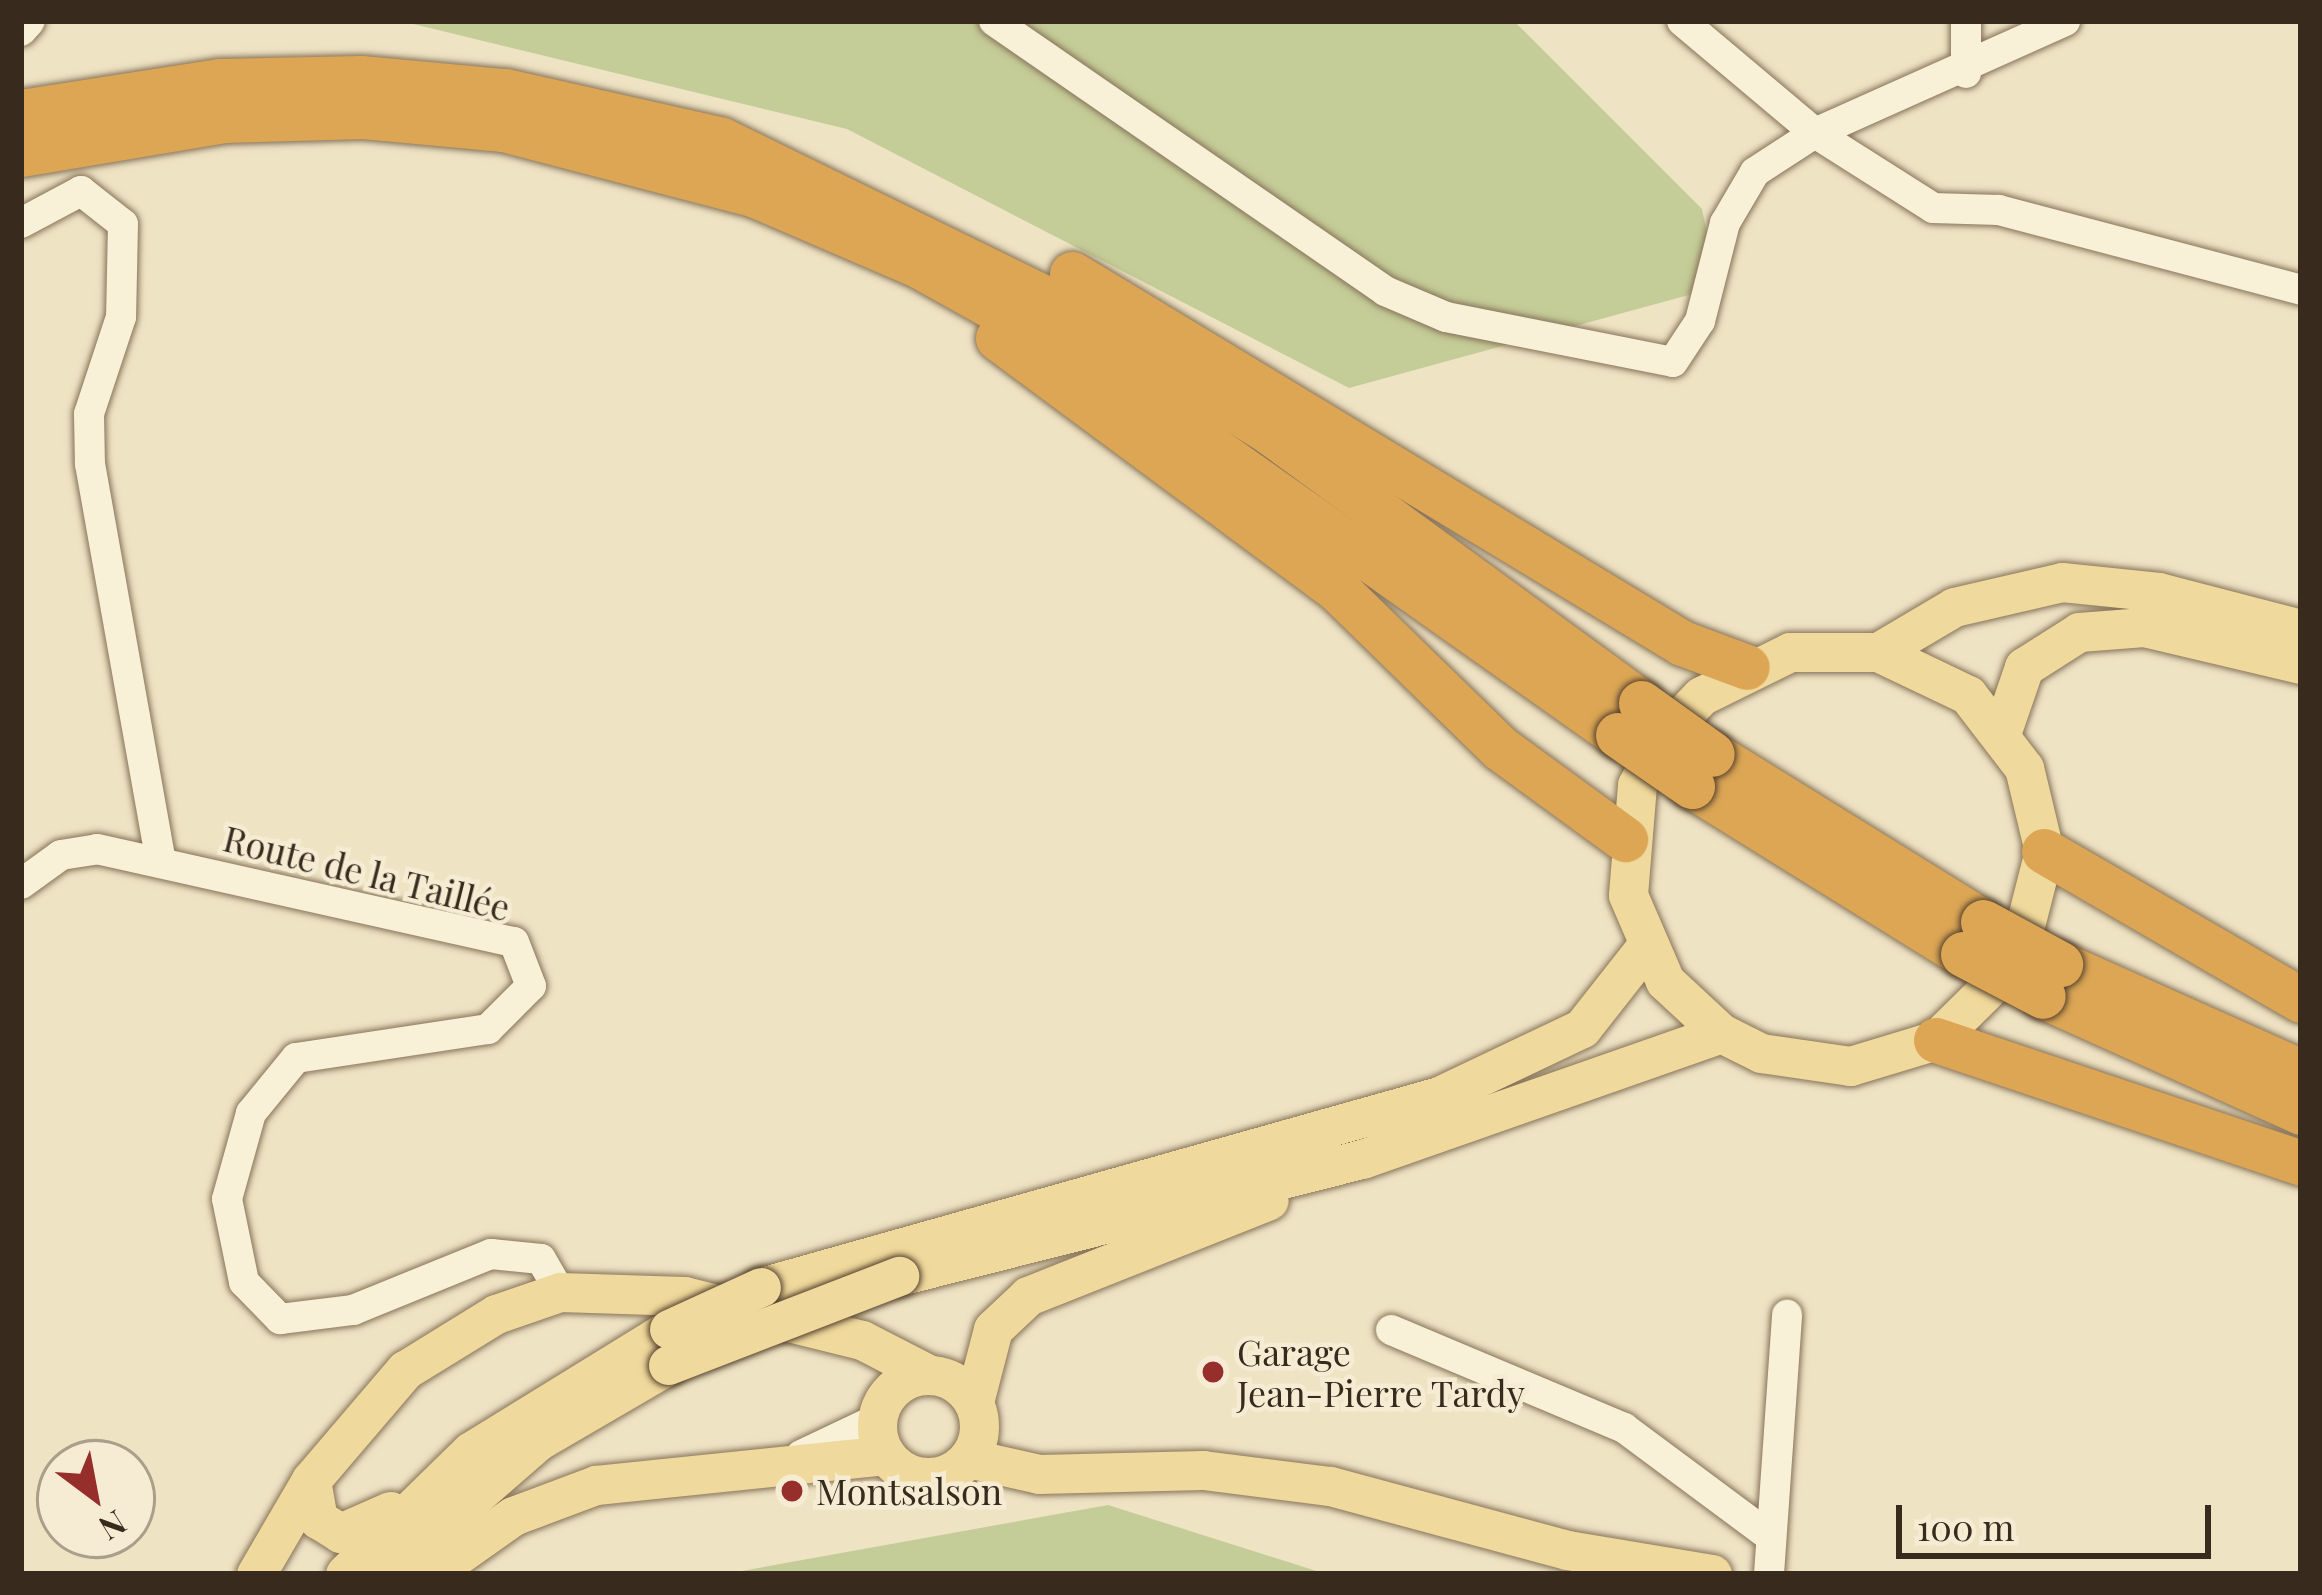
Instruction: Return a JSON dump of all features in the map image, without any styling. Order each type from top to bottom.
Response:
[{"type":"highway","points":[[21,112],[220,81],[361,77],[505,91],[722,140],[948,211],[1035,254],[1682,643],[1748,667]]},
{"type":"highway","points":[[21,154],[224,120],[363,116],[547,138],[753,194],[976,297],[1245,464],[1702,770],[1973,938],[2301,1112]]},
{"type":"highway","points":[[547,138],[766,216],[985,329],[1336,588],[1500,748],[1625,839]]},
{"type":"highway","points":[[722,140],[1104,327],[1270,432],[1630,719]]},
{"type":"highway","points":[[2044,851],[2301,1000]]},
{"type":"highway","points":[[2051,980],[2301,1072]]},
{"type":"highway","points":[[1936,1040],[2301,1163]]},
{"type":"main road","points":[[1878,652],[1954,607],[2062,582],[2158,592],[2301,629]]},
{"type":"main road","points":[[2002,730],[2024,667],[2079,632],[2144,627],[2301,664]]},
{"type":"main road","points":[[1790,652],[1878,652],[1940,677],[2002,730],[2024,768],[2044,851],[2016,961],[1936,1040],[1850,1066],[1761,1053],[1720,1033],[1645,948],[1625,839],[1663,736],[1748,667],[1790,652]]},
{"type":"main road","points":[[386,1574],[538,1441],[761,1287],[1439,1096],[1582,1028],[1645,948]]},
{"type":"main road","points":[[968,1458],[992,1329],[1028,1296],[1362,1159],[1720,1033]]},
{"type":"main road","points":[[345,1574],[415,1500],[551,1394],[668,1347],[899,1276],[1362,1159]]},
{"type":"main road","points":[[256,1574],[310,1480],[405,1370],[496,1314],[560,1292],[684,1296],[835,1337],[928,1374],[1065,1472]]},
{"type":"main road","points":[[835,1337],[882,1425],[926,1478],[968,1458],[1065,1472],[1203,1470],[1330,1486],[1567,1550],[1712,1574]]},
{"type":"main road","points":[[430,1574],[513,1516],[573,1494],[882,1425],[928,1374]]},
{"type":"main road","points":[[310,1480],[318,1519],[340,1533],[415,1500]]},
{"type":"street","points":[[21,31],[31,21]]},
{"type":"street","points":[[994,21],[1384,291],[1446,316],[1673,362],[1700,321],[1725,223],[1755,172],[1815,134],[1966,74],[2065,21]]},
{"type":"street","points":[[1682,21],[1815,134],[1933,208],[1999,210],[2301,290]]},
{"type":"street","points":[[1966,21],[1966,74]]},
{"type":"street","points":[[21,223],[81,191],[123,224],[121,317],[89,413],[90,464],[161,863]]},
{"type":"street","name":"Route de la Taillée","points":[[21,884],[61,855],[98,848],[514,942],[527,964],[531,986],[488,1029],[331,1046],[270,1082],[233,1151],[227,1199],[259,1306],[321,1320],[491,1254],[541,1258],[560,1292]]},
{"type":"street","points":[[1769,1574],[1787,1315]]},
{"type":"street","points":[[1391,1330],[1624,1428],[1771,1537]]},
{"type":"green space","points":[[401,21],[1514,21],[1702,209],[1718,287],[1349,388],[847,129]]},
{"type":"green space","points":[[1108,1505],[1326,1574],[725,1574]]},
{"type":"place","name":"Garage Jean-Pierre Tardy","points":[[1213,1372]]},
{"type":"place","name":"Montsalson","points":[[792,1491]]}]
